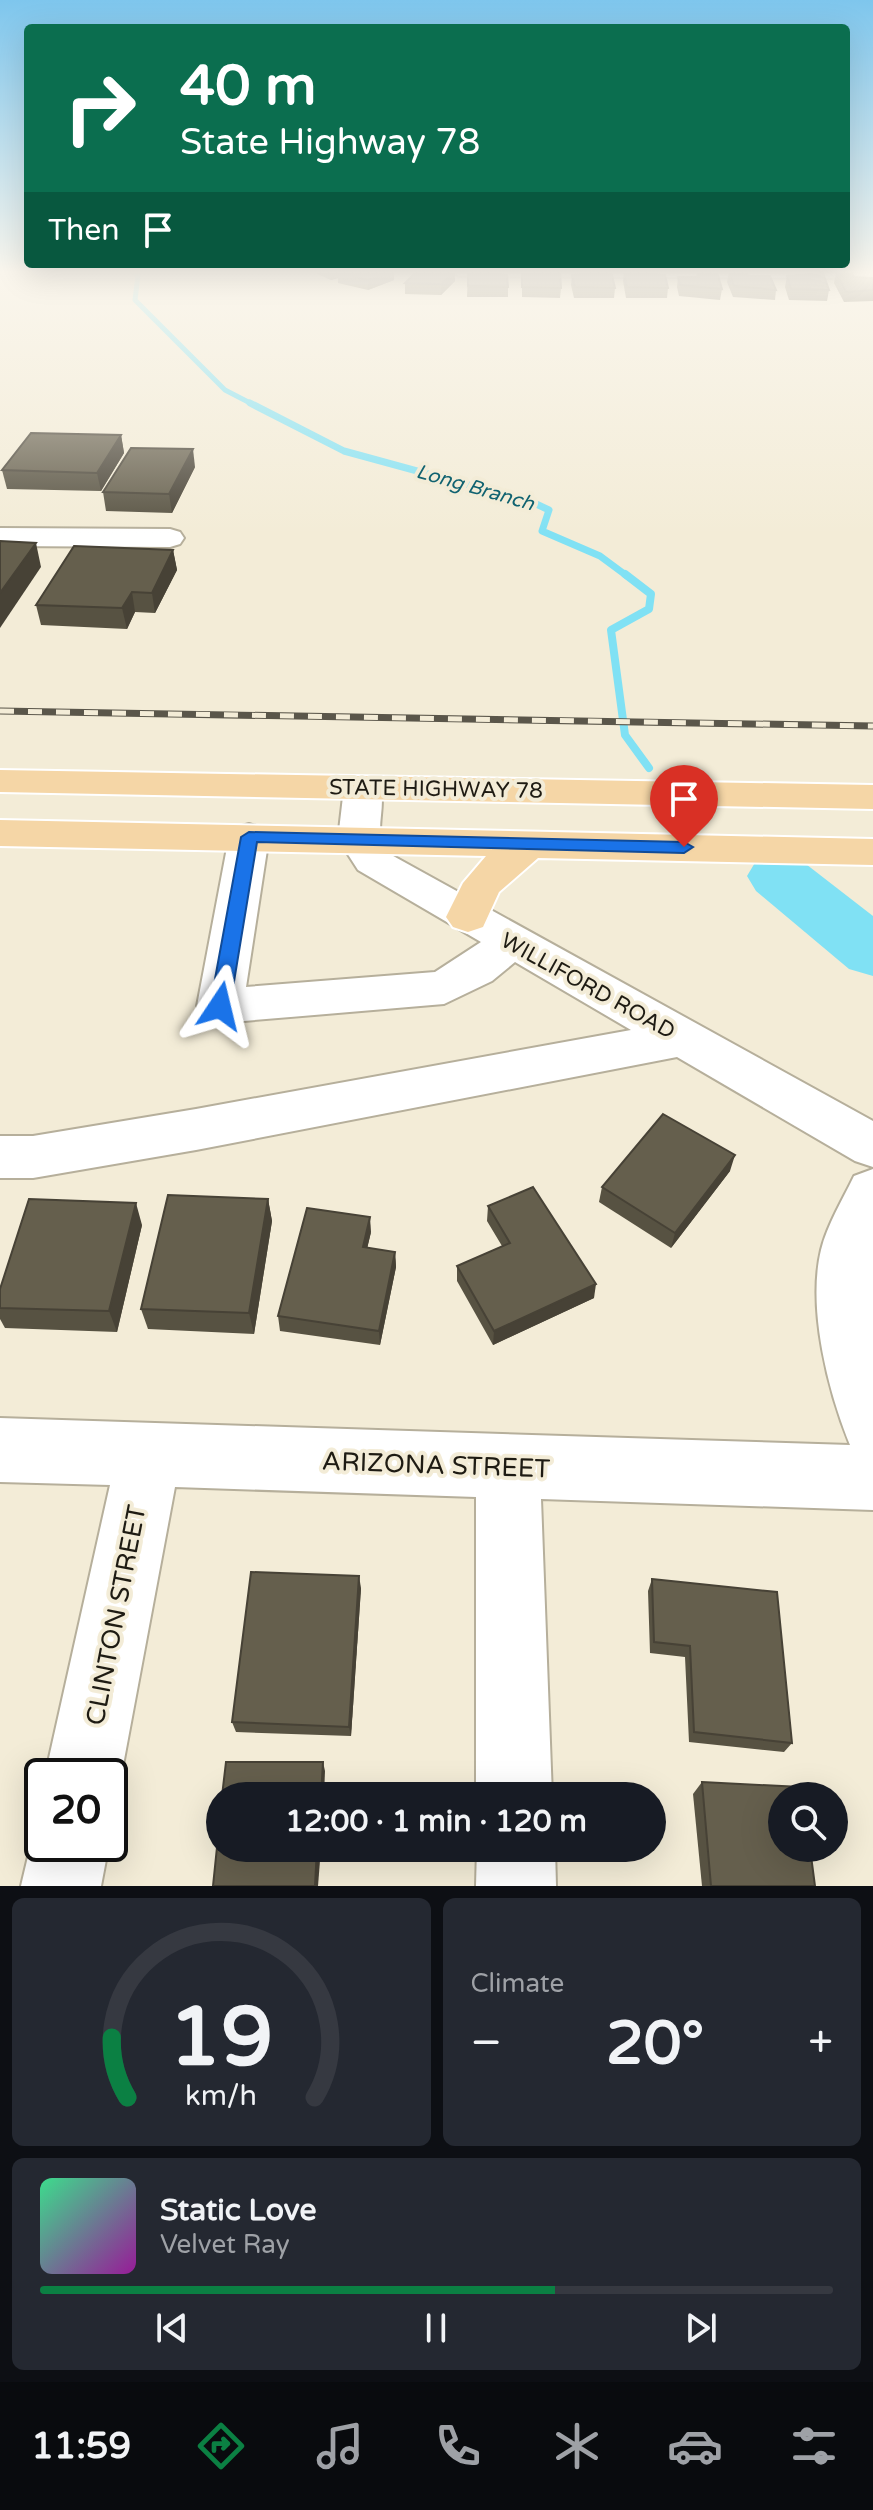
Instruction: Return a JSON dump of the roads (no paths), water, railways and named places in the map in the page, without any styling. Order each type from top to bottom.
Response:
[{"type":"main road","name":"STATE HIGHWAY 78","points":[[0,781],[873,797]]},
{"type":"main road","points":[[0,833],[873,852]]},
{"type":"main road","points":[[468,917],[475,894],[487,876],[531,844]]},
{"type":"street","points":[[0,537],[170,538]]},
{"type":"street","points":[[358,839],[363,788]]},
{"type":"street","points":[[249,837],[220,1006],[444,988],[476,970],[510,942]]},
{"type":"street","name":"WILLIFORD ROAD","points":[[358,839],[372,861],[873,1146]]},
{"type":"street","points":[[0,1157],[33,1157],[264,1117],[515,1073],[682,1038]]},
{"type":"street","points":[[873,1192],[849,1250],[844,1312],[873,1425]]},
{"type":"street","name":"ARIZONA STREET","points":[[0,1450],[873,1478]]},
{"type":"street","name":"CLINTON STREET","points":[[87,1758],[149,1455]]},
{"type":"street","points":[[508,1467],[514,1782]]},
{"type":"street","points":[[61,1886],[66,1862]]},
{"type":"street","points":[[516,1862],[516,1886]]},
{"type":"waterway","name":"Long Branch","points":[[193,358],[225,390],[254,405]]},
{"type":"waterway","name":"Long Branch","points":[[250,403],[344,451],[534,503],[549,510],[542,531],[600,556],[627,576]]},
{"type":"waterway","name":"Long Branch","points":[[625,574],[651,594],[649,609],[611,630],[625,735],[649,768]]},
{"type":"waterway","name":"Long Branch","points":[[779,876],[873,952]]},
{"type":"railway","points":[[0,711],[873,726]]}]
